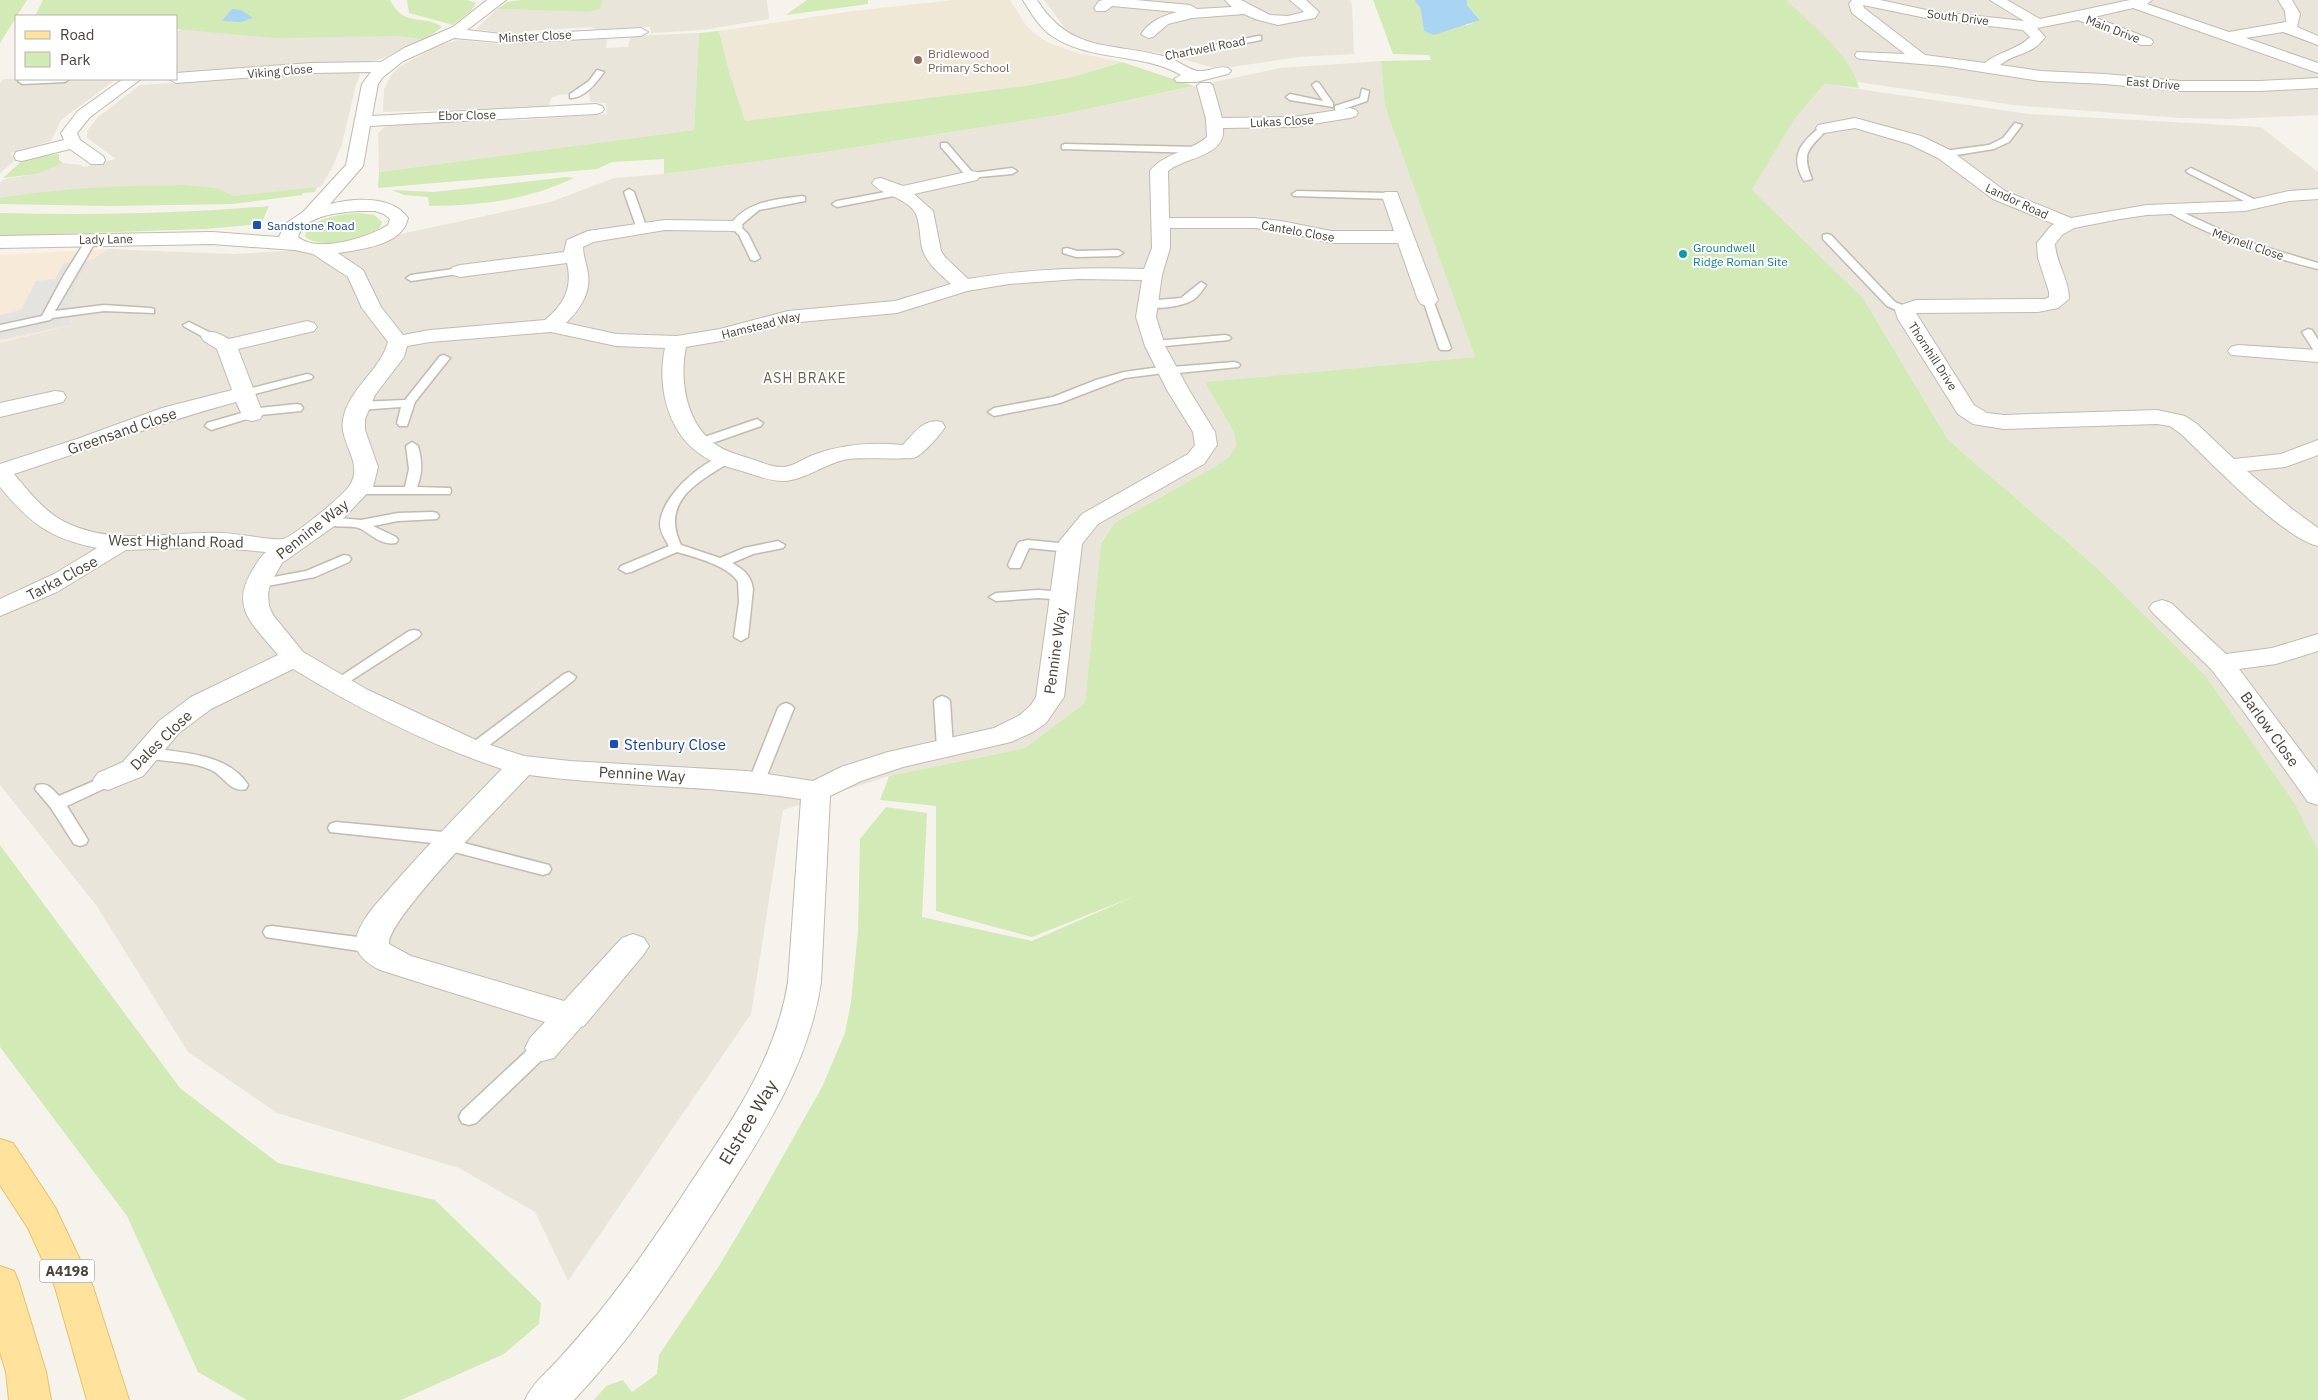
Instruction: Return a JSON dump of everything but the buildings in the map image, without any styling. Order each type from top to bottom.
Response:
[{"type":"main road","name":"A4198","points":[[0,1154],[42,1218],[74,1287],[108,1400]]},
{"type":"main road","points":[[0,1283],[26,1372],[30,1400]]},
{"type":"street","points":[[295,244],[290,241],[288,234],[292,226],[304,218],[354,166],[370,84],[375,75],[383,67],[451,33],[475,18],[495,0]]},
{"type":"street","name":"Chartwell Road","points":[[1030,0],[1049,28],[1066,40],[1097,50],[1153,59],[1176,66],[1201,81]]},
{"type":"street","points":[[1232,0],[1245,10],[1271,21],[1310,15],[1312,12],[1297,0]]},
{"type":"street","name":"South Drive","points":[[1921,59],[1857,10],[1856,4],[1860,0],[1931,15],[2033,25]]},
{"type":"street","points":[[1988,68],[1999,59],[2020,52],[2038,37],[2033,25],[1997,0]]},
{"type":"street","points":[[2229,36],[2286,28],[2294,20],[2292,10],[2285,0]]},
{"type":"street","points":[[2140,2],[2318,68]]},
{"type":"street","name":"Main Drive","points":[[2033,25],[2140,2]]},
{"type":"street","points":[[1101,8],[1106,3],[1136,3],[1180,7],[1193,10],[1196,14]]},
{"type":"street","points":[[1148,34],[1158,24],[1168,19],[1196,14],[1245,10]]},
{"type":"street","name":"Main Drive","points":[[2079,16],[2146,42]]},
{"type":"street","points":[[2286,28],[2318,41]]},
{"type":"street","name":"Minster Close","points":[[451,33],[511,39],[619,38],[641,32]]},
{"type":"street","name":"South Drive","points":[[1862,55],[1921,59],[1988,68]]},
{"type":"street","name":"Viking Close","points":[[178,78],[311,68],[383,67]]},
{"type":"street","name":"East Drive","points":[[1988,68],[2040,76],[2105,79],[2180,86],[2260,86],[2318,83]]},
{"type":"street","points":[[1171,81],[1201,81],[1223,71]]},
{"type":"street","points":[[97,160],[73,143],[69,133],[76,121],[132,80]]},
{"type":"street","points":[[1199,150],[1214,139],[1213,123],[1201,81]]},
{"type":"street","name":"Ebor Close","points":[[364,122],[571,103],[596,109]]},
{"type":"street","points":[[1339,108],[1368,120]]},
{"type":"street","name":"Lukas Close","points":[[1213,123],[1294,122],[1339,108]]},
{"type":"street","name":"Landor Road","points":[[1824,128],[1845,123],[1864,125],[1909,138],[1944,154],[1984,186],[1999,195],[2069,224]]},
{"type":"street","points":[[22,156],[73,143]]},
{"type":"street","name":"Pennine Way","points":[[398,342],[394,357],[359,406],[354,419],[354,430],[367,467],[366,477],[358,491],[327,520],[272,559],[257,584],[255,594],[256,606],[261,617],[294,658],[336,684],[396,715],[473,750],[522,765],[570,771],[756,782],[816,790],[851,774],[898,759],[1013,732],[1036,718],[1044,710],[1050,697],[1069,548],[1075,536],[1090,519],[1186,466],[1202,452],[1206,445],[1204,432],[1167,370],[1155,344],[1146,316],[1152,275],[1161,248],[1159,174],[1161,168],[1199,150]]},
{"type":"street","points":[[354,166],[364,193]]},
{"type":"street","points":[[901,192],[971,176]]},
{"type":"street","points":[[882,183],[901,192],[924,211],[932,251],[938,260],[964,286]]},
{"type":"street","name":"Lady Lane","points":[[0,242],[212,238],[295,244],[319,249],[347,247],[374,240],[393,230],[398,224],[399,218],[393,211],[364,193],[335,208],[304,218],[212,238]]},
{"type":"street","name":"Thornhill Drive","points":[[2318,194],[2289,196],[2257,204],[2120,214],[2069,224],[2056,231],[2046,243],[2047,258],[2060,292],[2059,299],[2056,302],[2031,306],[1916,306],[1905,310],[1908,319],[1966,409],[1980,419],[2018,423],[2167,418],[2177,421],[2190,429],[2286,519],[2318,539]]},
{"type":"street","points":[[1391,196],[1428,300]]},
{"type":"street","points":[[551,326],[572,305],[578,290],[580,281],[573,247],[576,241],[588,237],[642,228],[712,219],[734,226]]},
{"type":"street","name":"Cantelo Close","points":[[1160,223],[1262,224],[1281,226],[1331,237],[1406,237]]},
{"type":"street","points":[[356,274],[374,240]]},
{"type":"street","points":[[319,249],[356,274],[372,308],[398,342]]},
{"type":"street","points":[[460,271],[512,255],[574,256]]},
{"type":"street","name":"Hamstead Way","points":[[398,342],[430,336],[551,326],[616,340],[677,342],[721,335],[796,316],[896,307],[964,286],[1021,276],[1084,274],[1152,275]]},
{"type":"street","points":[[252,414],[244,393],[218,341],[307,327]]},
{"type":"street","points":[[677,342],[673,354],[676,399],[689,430],[707,449],[726,459],[782,474],[799,470],[816,461],[840,453],[884,450],[908,452],[934,458]]},
{"type":"street","points":[[2238,351],[2318,356]]},
{"type":"street","name":"Greensand Close","points":[[0,472],[86,444],[170,413],[244,393]]},
{"type":"street","points":[[0,410],[55,397]]},
{"type":"street","points":[[908,452],[934,427]]},
{"type":"street","points":[[2228,466],[2285,460],[2318,447]]},
{"type":"street","name":"West Highland Road","points":[[0,472],[41,517],[56,526],[83,537],[122,542],[212,540],[287,547]]},
{"type":"street","name":"Tarka Close","points":[[0,608],[59,583],[79,572],[122,542]]},
{"type":"street","name":"Barlow Close","points":[[2162,608],[2220,663],[2254,706],[2318,796]]},
{"type":"street","points":[[2220,663],[2276,656],[2318,642]]},
{"type":"street","name":"Dales Close","points":[[108,780],[133,769],[149,753],[169,727],[201,703],[294,658]]},
{"type":"street","points":[[522,765],[384,917],[374,930],[373,946],[377,953],[385,959],[401,965],[572,1017]]},
{"type":"street","name":"Elstree Way","points":[[546,1400],[604,1338],[640,1290],[702,1197],[776,1076],[792,1037],[801,1004],[806,955],[816,790]]},
{"type":"street","points":[[542,1048],[572,1017],[633,946]]},
{"type":"lane","name":"Chartwell Road","points":[[1153,59],[1258,38]]},
{"type":"lane","points":[[571,103],[592,83],[600,72]]},
{"type":"lane","points":[[22,81],[44,80]]},
{"type":"lane","points":[[1316,85],[1339,108]]},
{"type":"lane","points":[[1290,97],[1339,108],[1364,99],[1365,90]]},
{"type":"lane","points":[[1944,154],[1991,147],[2006,140],[2018,125]]},
{"type":"lane","points":[[1807,179],[1799,162],[1802,152],[1824,128]]},
{"type":"lane","points":[[944,145],[971,176],[1012,172]]},
{"type":"lane","points":[[1065,147],[1199,150]]},
{"type":"lane","points":[[2191,171],[2257,204]]},
{"type":"lane","points":[[629,192],[642,228]]},
{"type":"lane","points":[[838,204],[901,192]]},
{"type":"lane","points":[[1297,194],[1391,196]]},
{"type":"lane","points":[[755,258],[743,234],[734,226],[741,216],[756,206],[802,199]]},
{"type":"lane","name":"Meynell Close","points":[[2169,209],[2202,228],[2229,240],[2318,266]]},
{"type":"lane","points":[[1827,236],[1891,304],[1905,310]]},
{"type":"lane","points":[[0,328],[46,318],[92,239]]},
{"type":"lane","points":[[1067,251],[1086,254],[1118,254]]},
{"type":"lane","points":[[1084,274],[1086,254]]},
{"type":"lane","points":[[411,278],[460,271]]},
{"type":"lane","points":[[1147,304],[1183,302],[1197,293],[1201,286]]},
{"type":"lane","points":[[1428,300],[1446,348]]},
{"type":"lane","points":[[48,314],[104,308],[150,311]]},
{"type":"lane","points":[[189,325],[218,341]]},
{"type":"lane","points":[[2308,332],[2318,349]]},
{"type":"lane","points":[[1155,344],[1225,338]]},
{"type":"lane","points":[[403,423],[409,403],[444,358]]},
{"type":"lane","points":[[994,412],[1056,400],[1100,382],[1124,376],[1167,370],[1234,365]]},
{"type":"lane","points":[[244,393],[307,377]]},
{"type":"lane","points":[[359,406],[409,403]]},
{"type":"lane","points":[[211,426],[252,414],[297,408]]},
{"type":"lane","points":[[700,443],[757,423]]},
{"type":"lane","points":[[409,491],[414,480],[415,467],[412,446]]},
{"type":"lane","points":[[676,548],[666,524],[676,498],[686,486],[726,459]]},
{"type":"lane","points":[[358,491],[445,491]]},
{"type":"lane","points":[[327,520],[361,524],[398,517],[432,516]]},
{"type":"lane","points":[[361,524],[384,538],[391,540]]},
{"type":"lane","points":[[720,563],[749,551],[778,545]]},
{"type":"lane","points":[[1015,564],[1024,545],[1069,548]]},
{"type":"lane","points":[[626,569],[676,548],[720,563],[740,574],[745,580],[746,592],[741,637]]},
{"type":"lane","points":[[257,584],[310,574],[344,559]]},
{"type":"lane","points":[[996,597],[1039,594],[1063,596]]},
{"type":"lane","points":[[336,684],[414,634]]},
{"type":"lane","points":[[473,750],[569,677]]},
{"type":"lane","points":[[942,701],[945,748]]},
{"type":"lane","points":[[756,782],[786,708]]},
{"type":"lane","points":[[149,753],[204,761],[220,768],[240,785]]},
{"type":"lane","points":[[57,804],[108,780]]},
{"type":"lane","points":[[44,789],[57,804],[80,840]]},
{"type":"lane","points":[[336,828],[451,842],[543,869]]},
{"type":"lane","points":[[272,932],[373,946]]},
{"type":"lane","points":[[469,1118],[500,1086],[542,1048]]},
{"type":"shaded area","points":[[603,0],[767,0],[769,19],[703,30],[651,33],[650,27],[596,29],[590,27],[527,31],[515,35],[476,29],[497,9],[587,12],[601,9]]},
{"type":"shaded area","name":"Bridlewood Primary School","points":[[953,0],[1010,0],[1025,24],[1047,42],[1074,52],[1122,62],[1073,77],[1023,86],[745,121],[729,72],[719,31],[853,11]]},
{"type":"shaded area","points":[[1044,0],[1350,0],[1352,5],[1354,54],[1298,57],[1219,69],[1159,53],[1118,48],[1079,37],[1067,31]]},
{"type":"shaded area","points":[[1786,0],[2318,0],[2318,115],[2227,119],[2180,118],[2013,105],[1858,82],[1831,44]]},
{"type":"shaded area","points":[[182,29],[396,36],[421,39],[386,57],[371,62],[178,73],[178,31]]},
{"type":"shaded area","points":[[699,33],[694,130],[379,172],[378,133],[385,127],[395,124],[473,122],[482,119],[523,120],[607,114],[606,103],[590,102],[589,92],[559,95],[551,98],[549,105],[538,107],[383,112],[384,89],[391,75],[399,67],[439,45],[458,40],[502,44],[603,38],[607,39],[606,48],[628,47],[631,36]]},
{"type":"shaded area","points":[[1381,61],[1385,107],[1475,357],[1206,382],[1234,432],[1236,446],[1229,457],[1216,466],[1114,523],[1101,542],[1085,703],[1025,748],[889,776],[783,810],[751,1014],[568,1281],[535,1212],[459,1168],[277,1113],[188,1052],[96,905],[0,785],[0,343],[70,325],[71,299],[80,277],[91,260],[108,249],[233,254],[336,248],[550,202],[614,178],[664,174],[826,152],[1059,115],[1280,68]]},
{"type":"shaded area","points":[[359,72],[360,75],[356,84],[342,144],[332,168],[321,187],[233,196],[218,188],[169,185],[0,198],[0,182],[5,179],[37,174],[63,163],[84,167],[116,159],[87,138],[87,131],[98,117],[140,85]]},
{"type":"shaded area","points":[[4,79],[115,80],[61,120],[51,141],[10,153],[15,160],[0,173],[0,83]]},
{"type":"shaded area","points":[[1824,84],[2029,114],[2261,127],[2318,172],[2318,850],[2296,805],[2205,675],[2095,566],[1948,440],[1863,298],[1752,190],[1794,120]]},
{"type":"shaded area","points":[[108,249],[91,260],[80,277],[71,299],[70,325],[0,343],[0,255]]},
{"type":"shaded area","points":[[91,260],[80,277],[71,299],[70,325],[0,340],[0,315],[21,310],[36,281],[55,279],[64,263]]},
{"type":"green space","points":[[0,0],[27,0],[18,15],[15,15],[15,19],[0,43]]},
{"type":"green space","points":[[43,0],[390,0],[402,14],[414,19],[435,23],[442,27],[426,39],[396,36],[275,38],[178,29],[178,15],[36,15]]},
{"type":"green space","points":[[407,0],[467,0],[476,3],[471,11],[453,25],[409,13]]},
{"type":"green space","points":[[521,0],[603,0],[601,9],[587,12],[497,9],[507,2]]},
{"type":"green space","points":[[807,0],[868,0],[868,4],[786,15]]},
{"type":"green space","points":[[1373,0],[1414,0],[1420,7],[1424,31],[1441,33],[1451,27],[1468,25],[1480,19],[1467,5],[1467,0],[1786,0],[1829,40],[1848,64],[1859,88],[1824,84],[1794,120],[1752,190],[1863,298],[1948,440],[2095,566],[2205,675],[2296,805],[2318,850],[2318,1400],[594,1400],[606,1386],[623,1380],[632,1392],[657,1374],[659,1355],[719,1266],[822,1087],[845,1033],[851,1002],[858,931],[860,839],[886,807],[927,813],[922,917],[1032,941],[1135,896],[1032,937],[936,911],[936,806],[880,800],[889,776],[1025,748],[1085,703],[1101,543],[1114,523],[1216,466],[1229,457],[1236,446],[1234,432],[1205,382],[1475,357],[1385,107],[1381,61],[1431,60],[1429,55],[1393,54]]},
{"type":"green space","points":[[719,31],[729,72],[745,121],[1024,86],[1073,77],[1122,62],[1194,86],[1059,115],[826,152],[664,174],[664,159],[612,162],[597,169],[378,188],[379,172],[694,130],[699,33]]},
{"type":"green space","points":[[59,154],[59,160],[63,163],[37,174],[3,178],[24,159]]},
{"type":"green space","points":[[567,177],[574,178],[521,197],[485,203],[429,206],[428,197],[404,195],[392,190],[434,192]]},
{"type":"green space","points":[[185,185],[218,188],[233,196],[317,187],[315,192],[303,193],[302,195],[232,204],[111,206],[0,204],[0,198],[69,189]]},
{"type":"green space","points":[[269,206],[261,224],[205,229],[0,236],[0,213],[134,213],[202,211]]},
{"type":"green space","points":[[359,213],[374,215],[382,222],[379,229],[360,239],[347,242],[322,243],[305,236],[307,228],[319,221],[338,215]]},
{"type":"green space","points":[[0,845],[180,1088],[278,1163],[435,1200],[541,1303],[539,1324],[504,1354],[401,1400],[247,1400],[198,1372],[127,1216],[0,1047]]},
{"type":"water","points":[[1414,0],[1467,0],[1467,5],[1480,20],[1434,35],[1424,31],[1420,7]]},
{"type":"water","points":[[232,9],[241,10],[253,18],[241,22],[222,21]]},
{"type":"place","name":"Bridlewood Primary School","points":[[918,60]]},
{"type":"place","name":"Sandstone Road","points":[[257,225]]},
{"type":"place","name":"Groundwell Ridge Roman Site","points":[[1683,254]]},
{"type":"place","name":"Stenbury Close","points":[[614,744]]},
{"type":"district","name":"ASH BRAKE","points":[[805,378]]}]
